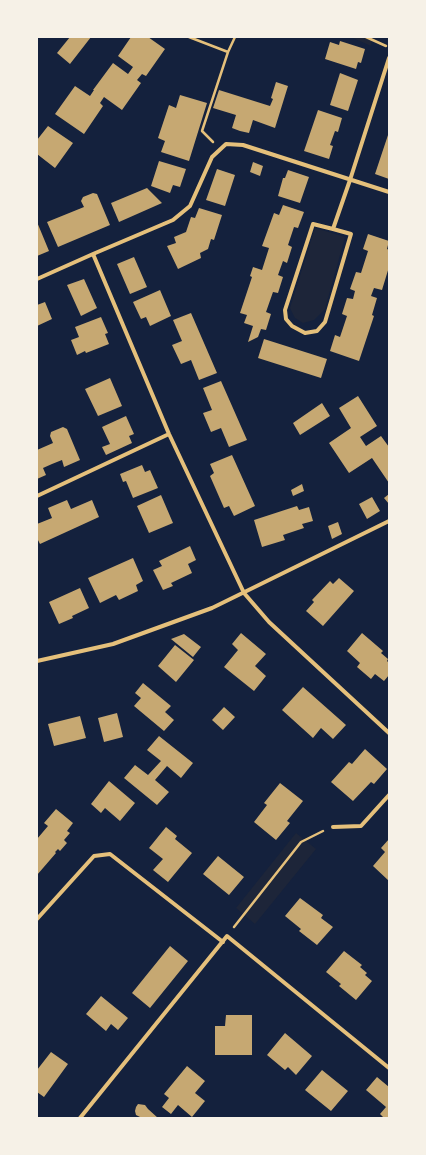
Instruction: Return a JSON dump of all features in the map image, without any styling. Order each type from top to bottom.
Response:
[{"type":"street","points":[[333,229],[389,58]]},
{"type":"street","points":[[37,280],[173,220],[190,206],[212,157],[226,144],[243,145],[389,192]]},
{"type":"street","points":[[312,224],[333,229],[351,234],[325,322],[317,331],[305,333],[292,326],[286,319],[285,310],[312,224]]},
{"type":"street","points":[[93,254],[169,434],[244,593],[269,622],[389,733]]},
{"type":"street","points":[[37,496],[169,434]]},
{"type":"street","points":[[37,661],[113,644],[212,608],[389,521]]},
{"type":"street","points":[[333,827],[361,826],[389,795]]},
{"type":"street","points":[[37,919],[94,856],[110,854],[223,942]]},
{"type":"street","points":[[80,1118],[227,936],[389,1068]]},
{"type":"path","points":[[189,37],[228,52]]},
{"type":"path","points":[[220,150],[202,131],[228,52],[235,37]]},
{"type":"path","points":[[366,37],[389,48]]},
{"type":"path","points":[[227,936],[301,842],[333,827]]},
{"type":"shaded area","points":[[351,37],[373,37],[371,46]]},
{"type":"shaded area","points":[[315,228],[345,237],[325,309],[314,320],[303,323],[295,318],[290,308]]},
{"type":"shaded area","points":[[296,833],[316,849],[255,924],[236,908]]},
{"type":"building","points":[[70,37],[91,37],[70,64],[57,53]]},
{"type":"building","points":[[131,37],[148,37],[165,49],[146,76],[142,74],[137,80],[141,83],[122,110],[104,97],[100,103],[103,106],[84,134],[55,114],[75,86],[90,96],[113,63],[128,74],[133,67],[118,56]]},
{"type":"building","points":[[340,41],[365,49],[361,63],[358,62],[356,69],[325,59],[330,42],[339,45]]},
{"type":"building","points":[[340,73],[358,80],[348,111],[330,105]]},
{"type":"building","points":[[276,82],[288,86],[275,128],[253,120],[249,133],[240,131],[232,128],[236,115],[213,108],[219,90],[270,106],[273,99],[271,98]]},
{"type":"building","points":[[180,95],[207,103],[189,161],[161,152],[165,141],[158,138],[169,105],[176,108]]},
{"type":"building","points":[[318,110],[342,118],[338,132],[335,131],[330,145],[333,146],[329,159],[304,151]]},
{"type":"building","points":[[48,126],[73,143],[55,168],[37,154],[37,140]]},
{"type":"building","points":[[389,132],[389,179],[375,174]]},
{"type":"building","points":[[159,161],[186,169],[180,187],[173,185],[170,193],[151,186]]},
{"type":"building","points":[[253,162],[263,166],[260,176],[250,172]]},
{"type":"building","points":[[217,169],[235,175],[225,206],[206,200]]},
{"type":"building","points":[[288,170],[309,177],[300,203],[278,196],[283,178],[285,178]]},
{"type":"building","points":[[147,188],[162,203],[119,222],[111,203]]},
{"type":"building","points":[[93,193],[97,194],[110,225],[58,247],[47,222],[84,207],[81,201],[83,197]]},
{"type":"building","points":[[283,205],[304,212],[298,228],[294,227],[288,245],[292,247],[287,263],[283,261],[278,275],[283,277],[278,293],[273,292],[266,312],[271,314],[266,330],[261,329],[258,337],[248,342],[253,326],[244,323],[247,315],[240,313],[252,277],[250,276],[253,267],[262,270],[269,248],[262,246],[274,213],[279,215]]},
{"type":"building","points":[[199,208],[222,215],[214,240],[211,239],[208,249],[200,253],[201,258],[178,269],[167,246],[176,243],[174,237],[186,232],[191,217],[195,218]]},
{"type":"building","points":[[37,222],[49,251],[37,256]]},
{"type":"building","points":[[368,234],[389,241],[387,249],[389,250],[389,267],[382,290],[374,288],[371,296],[377,298],[372,315],[374,316],[359,361],[330,351],[335,335],[340,337],[347,316],[342,314],[347,298],[353,299],[355,291],[350,289],[356,272],[361,273],[368,251],[363,249]]},
{"type":"building","points":[[134,257],[147,287],[130,294],[117,264]]},
{"type":"building","points":[[84,279],[97,308],[81,316],[67,285]]},
{"type":"building","points":[[160,290],[171,316],[150,326],[146,317],[141,319],[133,302]]},
{"type":"building","points":[[45,302],[52,319],[37,326],[37,305]]},
{"type":"building","points":[[191,313],[217,373],[199,380],[191,360],[181,364],[172,345],[182,341],[173,320]]},
{"type":"building","points":[[101,317],[108,333],[105,334],[109,344],[77,355],[71,340],[79,337],[75,327]]},
{"type":"building","points":[[264,339],[327,359],[321,378],[258,358]]},
{"type":"building","points":[[110,378],[122,406],[98,416],[85,389]]},
{"type":"building","points":[[221,381],[247,440],[229,447],[221,428],[211,432],[203,413],[212,410],[203,388]]},
{"type":"building","points":[[358,396],[377,426],[360,437],[366,446],[381,436],[389,447],[389,483],[372,458],[349,473],[329,443],[351,428],[339,408]]},
{"type":"building","points":[[322,403],[330,416],[300,435],[293,423]]},
{"type":"building","points":[[126,416],[134,434],[129,436],[132,443],[106,455],[102,447],[110,444],[102,427]]},
{"type":"building","points":[[63,427],[67,429],[80,460],[64,467],[62,460],[52,464],[43,468],[46,475],[37,479],[37,450],[53,443],[50,436],[51,432]]},
{"type":"building","points":[[232,455],[255,506],[234,516],[229,506],[224,508],[210,476],[214,473],[210,464]]},
{"type":"building","points":[[142,465],[145,472],[150,470],[158,488],[133,498],[126,481],[123,482],[120,474]]},
{"type":"building","points":[[302,484],[304,491],[293,496],[291,490]]},
{"type":"building","points":[[389,494],[389,504],[384,498]]},
{"type":"building","points":[[161,495],[173,523],[149,533],[137,506]]},
{"type":"building","points":[[372,497],[380,511],[367,519],[359,504]]},
{"type":"building","points":[[67,500],[71,509],[92,500],[99,517],[40,544],[37,538],[37,524],[52,518],[48,508]]},
{"type":"building","points":[[297,506],[299,510],[309,507],[313,521],[302,524],[304,528],[283,535],[285,540],[262,547],[254,520]]},
{"type":"building","points":[[338,522],[342,534],[332,539],[328,526]]},
{"type":"building","points":[[190,546],[196,560],[188,564],[192,573],[171,583],[173,586],[163,590],[153,570],[162,566],[159,561]]},
{"type":"building","points":[[133,558],[143,581],[136,585],[138,591],[119,600],[116,595],[100,603],[88,578]]},
{"type":"building","points":[[339,578],[354,591],[323,626],[306,611],[314,602],[312,600],[330,581],[333,584]]},
{"type":"building","points":[[80,588],[89,608],[72,616],[73,618],[59,624],[49,602]]},
{"type":"building","points":[[241,633],[266,654],[255,666],[266,676],[254,691],[224,667],[238,650],[232,644]]},
{"type":"building","points":[[362,633],[383,651],[381,653],[388,659],[389,675],[384,681],[375,674],[371,679],[357,667],[360,663],[347,651]]},
{"type":"building","points":[[184,634],[201,647],[193,657],[171,639]]},
{"type":"building","points":[[175,645],[194,660],[176,682],[158,666]]},
{"type":"building","points":[[143,683],[171,706],[165,712],[174,720],[164,731],[134,706],[141,698],[135,693]]},
{"type":"building","points":[[303,687],[346,725],[333,739],[321,728],[313,738],[282,710]]},
{"type":"building","points":[[224,707],[235,717],[223,730],[212,720]]},
{"type":"building","points":[[117,713],[123,737],[104,742],[98,718]]},
{"type":"building","points":[[80,716],[86,738],[54,746],[48,724]]},
{"type":"building","points":[[159,736],[193,763],[181,778],[167,766],[155,780],[169,792],[157,805],[124,778],[135,765],[148,775],[161,761],[147,750]]},
{"type":"building","points":[[365,749],[387,769],[374,784],[371,782],[353,801],[331,782],[349,762],[352,764]]},
{"type":"building","points":[[109,781],[135,803],[120,821],[105,808],[101,813],[91,804]]},
{"type":"building","points":[[280,783],[303,801],[287,821],[290,823],[276,840],[254,822],[267,805],[264,803]]},
{"type":"building","points":[[56,809],[73,823],[67,831],[70,833],[64,840],[67,843],[60,851],[58,849],[55,852],[56,853],[37,875],[37,839],[48,826],[44,823]]},
{"type":"building","points":[[166,827],[177,836],[175,839],[192,853],[168,882],[153,870],[163,859],[149,848]]},
{"type":"building","points":[[389,839],[389,881],[373,866],[385,852],[381,848]]},
{"type":"building","points":[[218,856],[244,877],[229,895],[203,874]]},
{"type":"building","points":[[300,898],[323,915],[321,918],[333,927],[317,945],[299,931],[301,929],[285,916]]},
{"type":"building","points":[[170,946],[188,961],[150,1008],[132,993]]},
{"type":"building","points":[[344,951],[362,965],[360,967],[367,973],[365,975],[372,981],[356,1000],[339,986],[341,984],[326,972]]},
{"type":"building","points":[[101,996],[128,1018],[118,1030],[111,1024],[106,1031],[86,1014]]},
{"type":"building","points":[[226,1015],[252,1015],[252,1055],[215,1055],[215,1026],[225,1026]]},
{"type":"building","points":[[285,1033],[312,1056],[296,1075],[288,1067],[285,1070],[267,1055]]},
{"type":"building","points":[[51,1052],[68,1064],[44,1097],[37,1092],[37,1070]]},
{"type":"building","points":[[187,1066],[205,1081],[195,1093],[205,1101],[192,1117],[178,1105],[171,1114],[162,1107],[169,1098],[164,1094]]},
{"type":"building","points":[[322,1070],[348,1091],[331,1111],[305,1090]]},
{"type":"building","points":[[377,1077],[389,1087],[389,1118],[384,1118],[380,1114],[386,1107],[366,1090]]},
{"type":"building","points":[[138,1104],[145,1105],[158,1118],[139,1118],[140,1117],[136,1115],[135,1111]]}]
